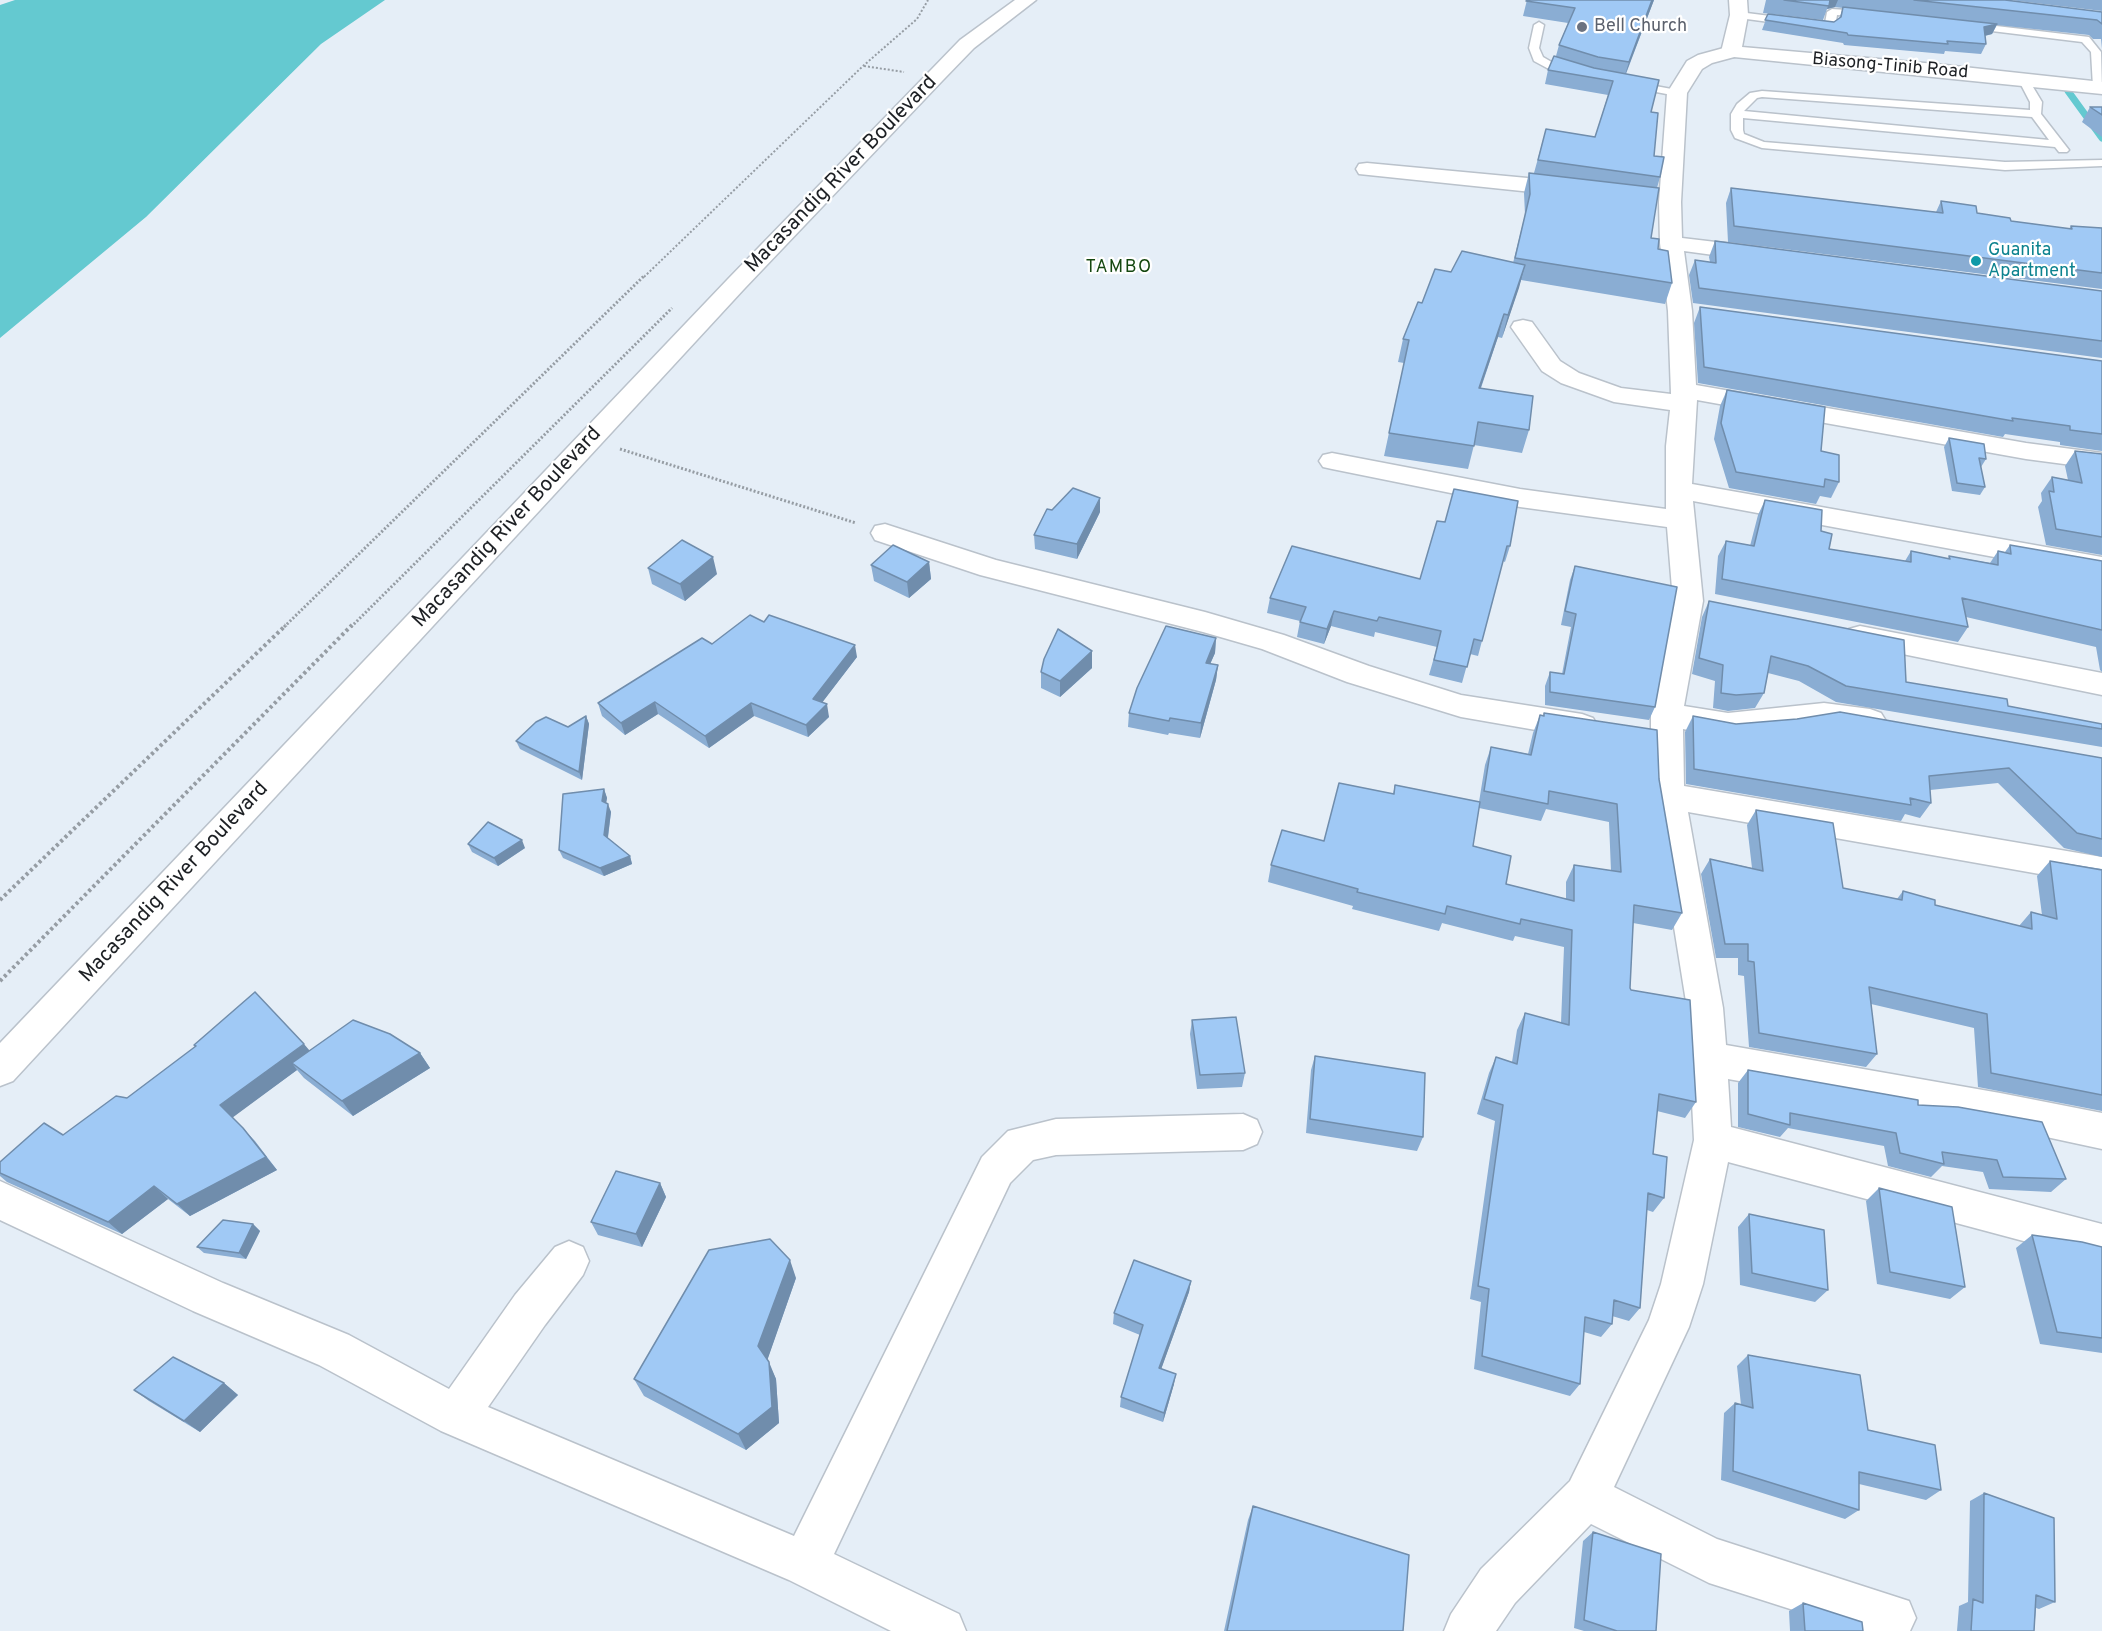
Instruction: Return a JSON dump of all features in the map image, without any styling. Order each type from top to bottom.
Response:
[{"type":"street","name":"Macasandig River Boulevard","points":[[0,1069],[591,439],[967,44],[999,18],[1027,0]]},
{"type":"street","points":[[1468,1631],[1498,1586],[1586,1497],[1668,1327],[1682,1284],[1713,1140],[1710,1059],[1697,955],[1658,728],[1699,604],[1680,505],[1679,446],[1691,313],[1659,200],[1677,93],[1694,65],[1705,59],[1731,52],[1739,7]]},
{"type":"street","name":"Biasong-Tinib Road","points":[[1731,52],[2100,88]]},
{"type":"street","points":[[1367,169],[1592,191]]},
{"type":"street","points":[[1671,243],[1785,258]]},
{"type":"street","points":[[1523,327],[1551,366],[1570,378],[1630,397],[1684,397],[2102,461]]},
{"type":"street","points":[[1332,461],[1509,496],[1680,505],[2102,567]]},
{"type":"street","points":[[885,533],[990,568],[1205,622],[1273,642],[1358,674],[1461,706],[1607,729]]},
{"type":"street","points":[[1838,631],[2102,684]]},
{"type":"street","points":[[1658,728],[1728,725],[1830,714],[1895,725]]},
{"type":"street","points":[[1669,796],[2102,871]]},
{"type":"street","points":[[1710,1059],[2000,1110],[2102,1131]]},
{"type":"street","points":[[806,1564],[996,1170],[1022,1144],[1056,1137],[1243,1132]]},
{"type":"street","points":[[1713,1140],[2102,1243]]},
{"type":"street","points":[[0,1200],[208,1297],[334,1350],[456,1416],[806,1564],[942,1631]]},
{"type":"street","points":[[456,1416],[530,1310],[569,1261]]},
{"type":"street","points":[[1586,1497],[1709,1560],[1892,1618]]},
{"type":"lane","points":[[1739,7],[1830,27],[1832,12],[1877,16]]},
{"type":"lane","points":[[1539,25],[1534,48],[1538,59],[1551,66],[1581,74]]},
{"type":"lane","points":[[1958,25],[2085,39],[2096,52],[2100,88]]},
{"type":"lane","points":[[2023,79],[2036,102],[2035,114],[2073,164]]},
{"type":"lane","points":[[1623,83],[1677,93]]},
{"type":"lane","points":[[2035,114],[1792,94],[1762,94],[1749,98],[1741,106],[1737,114],[1737,129],[1739,136],[1762,145],[2005,166],[2102,163]]},
{"type":"lane","points":[[1737,114],[2058,144]]},
{"type":"path","points":[[0,900],[863,66],[917,19],[928,0]]},
{"type":"path","points":[[863,66],[907,72],[901,79]]},
{"type":"path","points":[[0,981],[680,300]]},
{"type":"path","points":[[591,439],[885,533]]},
{"type":"water","points":[[15,0],[385,0],[321,44],[146,217],[0,338],[0,5]]},
{"type":"building","points":[[1527,0],[1652,0],[1629,62],[1598,57],[1559,45],[1575,8]]},
{"type":"building","points":[[1784,0],[1830,0],[1829,6]]},
{"type":"building","points":[[1914,0],[2005,0],[2102,12],[2102,24],[2097,20]]},
{"type":"building","points":[[1843,7],[1997,24],[1984,27],[1986,44],[1947,41],[1948,44],[1848,35],[1765,20],[1768,14],[1834,22],[1841,17]]},
{"type":"building","points":[[1554,56],[1594,68],[1659,80],[1651,112],[1658,113],[1654,156],[1664,157],[1660,177],[1538,160],[1546,129],[1595,137],[1613,81],[1548,70]]},
{"type":"building","points":[[2090,107],[2102,107],[2102,115]]},
{"type":"building","points":[[1529,173],[1659,188],[1651,238],[1659,239],[1658,249],[1668,251],[1672,283],[1515,258],[1530,194]]},
{"type":"building","points":[[1731,188],[1943,213],[1941,201],[1976,206],[1977,213],[2010,218],[2011,221],[2072,229],[2071,226],[2102,228],[2102,273],[1734,226]]},
{"type":"building","points":[[1715,241],[2102,291],[2102,341],[1699,288],[1695,260],[1716,263]]},
{"type":"building","points":[[1462,251],[1525,265],[1508,315],[1504,314],[1479,388],[1533,396],[1529,430],[1478,422],[1474,446],[1389,433],[1409,340],[1403,339],[1418,302],[1422,303],[1435,269],[1451,272]]},
{"type":"building","points":[[1700,307],[2102,361],[2102,434],[2070,430],[2070,426],[2012,418],[2013,421],[1704,367]]},
{"type":"building","points":[[1727,390],[1825,407],[1821,451],[1839,455],[1839,482],[1825,479],[1824,487],[1736,472],[1721,423]]},
{"type":"building","points":[[1949,438],[1984,444],[1986,459],[1979,458],[1985,487],[1957,483]]},
{"type":"building","points":[[2075,451],[2102,454],[2102,537],[2056,529],[2049,491],[2054,492],[2052,477],[2082,483]]},
{"type":"building","points":[[1073,488],[1100,498],[1077,544],[1034,535],[1047,509],[1052,510]]},
{"type":"building","points":[[1454,489],[1518,501],[1510,546],[1507,546],[1482,641],[1474,639],[1467,667],[1434,660],[1441,631],[1379,617],[1377,621],[1334,611],[1327,629],[1300,622],[1306,607],[1270,598],[1292,546],[1420,579],[1437,521],[1445,522]]},
{"type":"building","points":[[1765,500],[1822,510],[1821,531],[1832,534],[1829,549],[1911,562],[1911,551],[1998,565],[1998,551],[2011,554],[2010,545],[2102,561],[2102,630],[1962,598],[1968,627],[1722,579],[1726,541],[1754,546]]},
{"type":"building","points":[[682,540],[713,557],[680,584],[648,568]]},
{"type":"building","points":[[893,545],[929,562],[907,582],[871,565]]},
{"type":"building","points":[[1575,566],[1677,587],[1655,707],[1550,692],[1550,672],[1564,674],[1576,614],[1565,611]]},
{"type":"building","points":[[1709,601],[1904,640],[1906,682],[2007,699],[2008,706],[2102,724],[2102,729],[1846,686],[1808,666],[1771,656],[1764,693],[1736,695],[1721,693],[1723,665],[1699,658]]},
{"type":"building","points":[[750,615],[764,622],[769,615],[855,645],[813,699],[827,704],[806,725],[751,703],[705,736],[655,702],[621,723],[598,703],[702,638],[712,644]]},
{"type":"building","points":[[1166,626],[1216,638],[1206,663],[1218,665],[1201,723],[1170,718],[1169,721],[1129,713],[1137,688]]},
{"type":"building","points":[[1058,629],[1092,651],[1060,681],[1041,672],[1044,659]]},
{"type":"building","points":[[1840,712],[2102,758],[2102,839],[2077,833],[2009,768],[1929,776],[1931,803],[1910,798],[1911,805],[1694,769],[1693,716],[1736,724],[1797,719]]},
{"type":"building","points":[[1544,713],[1657,730],[1659,779],[1682,913],[1634,905],[1630,988],[1690,1000],[1696,1102],[1659,1094],[1653,1154],[1667,1157],[1664,1198],[1648,1193],[1640,1308],[1614,1300],[1612,1324],[1585,1317],[1580,1384],[1482,1356],[1489,1289],[1478,1286],[1503,1105],[1484,1099],[1496,1057],[1517,1064],[1525,1013],[1569,1025],[1572,930],[1521,919],[1520,924],[1447,906],[1445,914],[1357,892],[1358,889],[1271,865],[1282,830],[1324,841],[1339,783],[1394,794],[1395,785],[1480,802],[1473,846],[1511,856],[1506,884],[1574,901],[1574,865],[1621,872],[1617,804],[1549,791],[1548,804],[1484,791],[1491,747],[1531,755],[1540,715],[1544,716]]},
{"type":"building","points":[[586,716],[579,772],[516,741],[536,722],[546,717],[568,727]]},
{"type":"building","points":[[604,789],[602,801],[608,804],[604,835],[630,856],[600,868],[559,850],[563,794]]},
{"type":"building","points":[[1756,810],[1833,823],[1843,888],[1902,900],[1903,891],[1935,900],[1935,905],[2032,929],[2031,912],[2057,919],[2050,861],[2102,870],[2102,1095],[1991,1073],[1987,1014],[1869,987],[1877,1054],[1759,1033],[1754,962],[1748,961],[1748,944],[1725,944],[1710,859],[1763,871]]},
{"type":"building","points":[[488,822],[522,840],[494,858],[468,844]]},
{"type":"building","points":[[255,992],[304,1044],[220,1105],[243,1128],[266,1157],[177,1204],[154,1186],[108,1222],[0,1173],[0,1162],[44,1123],[63,1135],[116,1096],[127,1098],[196,1046],[194,1045]]},
{"type":"building","points":[[1236,1017],[1245,1073],[1200,1075],[1192,1020]]},
{"type":"building","points":[[353,1020],[390,1034],[420,1053],[342,1101],[292,1063]]},
{"type":"building","points":[[1315,1056],[1425,1073],[1423,1137],[1310,1119]]},
{"type":"building","points":[[1748,1070],[1918,1100],[1918,1105],[1958,1107],[2042,1122],[2066,1179],[2003,1177],[1997,1160],[1942,1152],[1944,1164],[1900,1153],[1896,1133],[1790,1113],[1790,1125],[1748,1114]]},
{"type":"building","points":[[616,1171],[660,1183],[636,1234],[591,1222]]},
{"type":"building","points":[[1879,1188],[1952,1207],[1965,1287],[1890,1272]]},
{"type":"building","points":[[1749,1214],[1824,1230],[1828,1290],[1752,1273]]},
{"type":"building","points":[[223,1220],[253,1224],[239,1253],[197,1247]]},
{"type":"building","points":[[2032,1235],[2102,1247],[2102,1338],[2057,1332]]},
{"type":"building","points":[[770,1239],[790,1260],[758,1346],[769,1362],[772,1407],[738,1434],[634,1379],[709,1250]]},
{"type":"building","points":[[1134,1260],[1191,1281],[1159,1368],[1176,1374],[1164,1413],[1121,1397],[1143,1325],[1114,1313]]},
{"type":"building","points":[[1748,1355],[1860,1375],[1868,1430],[1935,1445],[1941,1490],[1859,1472],[1859,1510],[1733,1471],[1735,1403],[1753,1408]]},
{"type":"building","points":[[173,1357],[224,1383],[184,1421],[134,1390]]},
{"type":"building","points":[[1984,1493],[2054,1518],[2055,1602],[2036,1595],[2034,1631],[1971,1631],[1973,1599],[1983,1603]]},
{"type":"building","points":[[1253,1506],[1409,1555],[1403,1631],[1227,1631]]},
{"type":"building","points":[[1593,1532],[1661,1554],[1656,1631],[1617,1631],[1584,1620]]},
{"type":"building","points":[[1803,1603],[1862,1622],[1863,1631],[1805,1631]]},
{"type":"waterway","points":[[2068,91],[2102,138]]},
{"type":"place","name":"Bell Church","points":[[1582,27]]},
{"type":"place","name":"Guanita Apartment","points":[[1976,261]]},
{"type":"district","name":"TAMBO","points":[[1119,268]]}]
